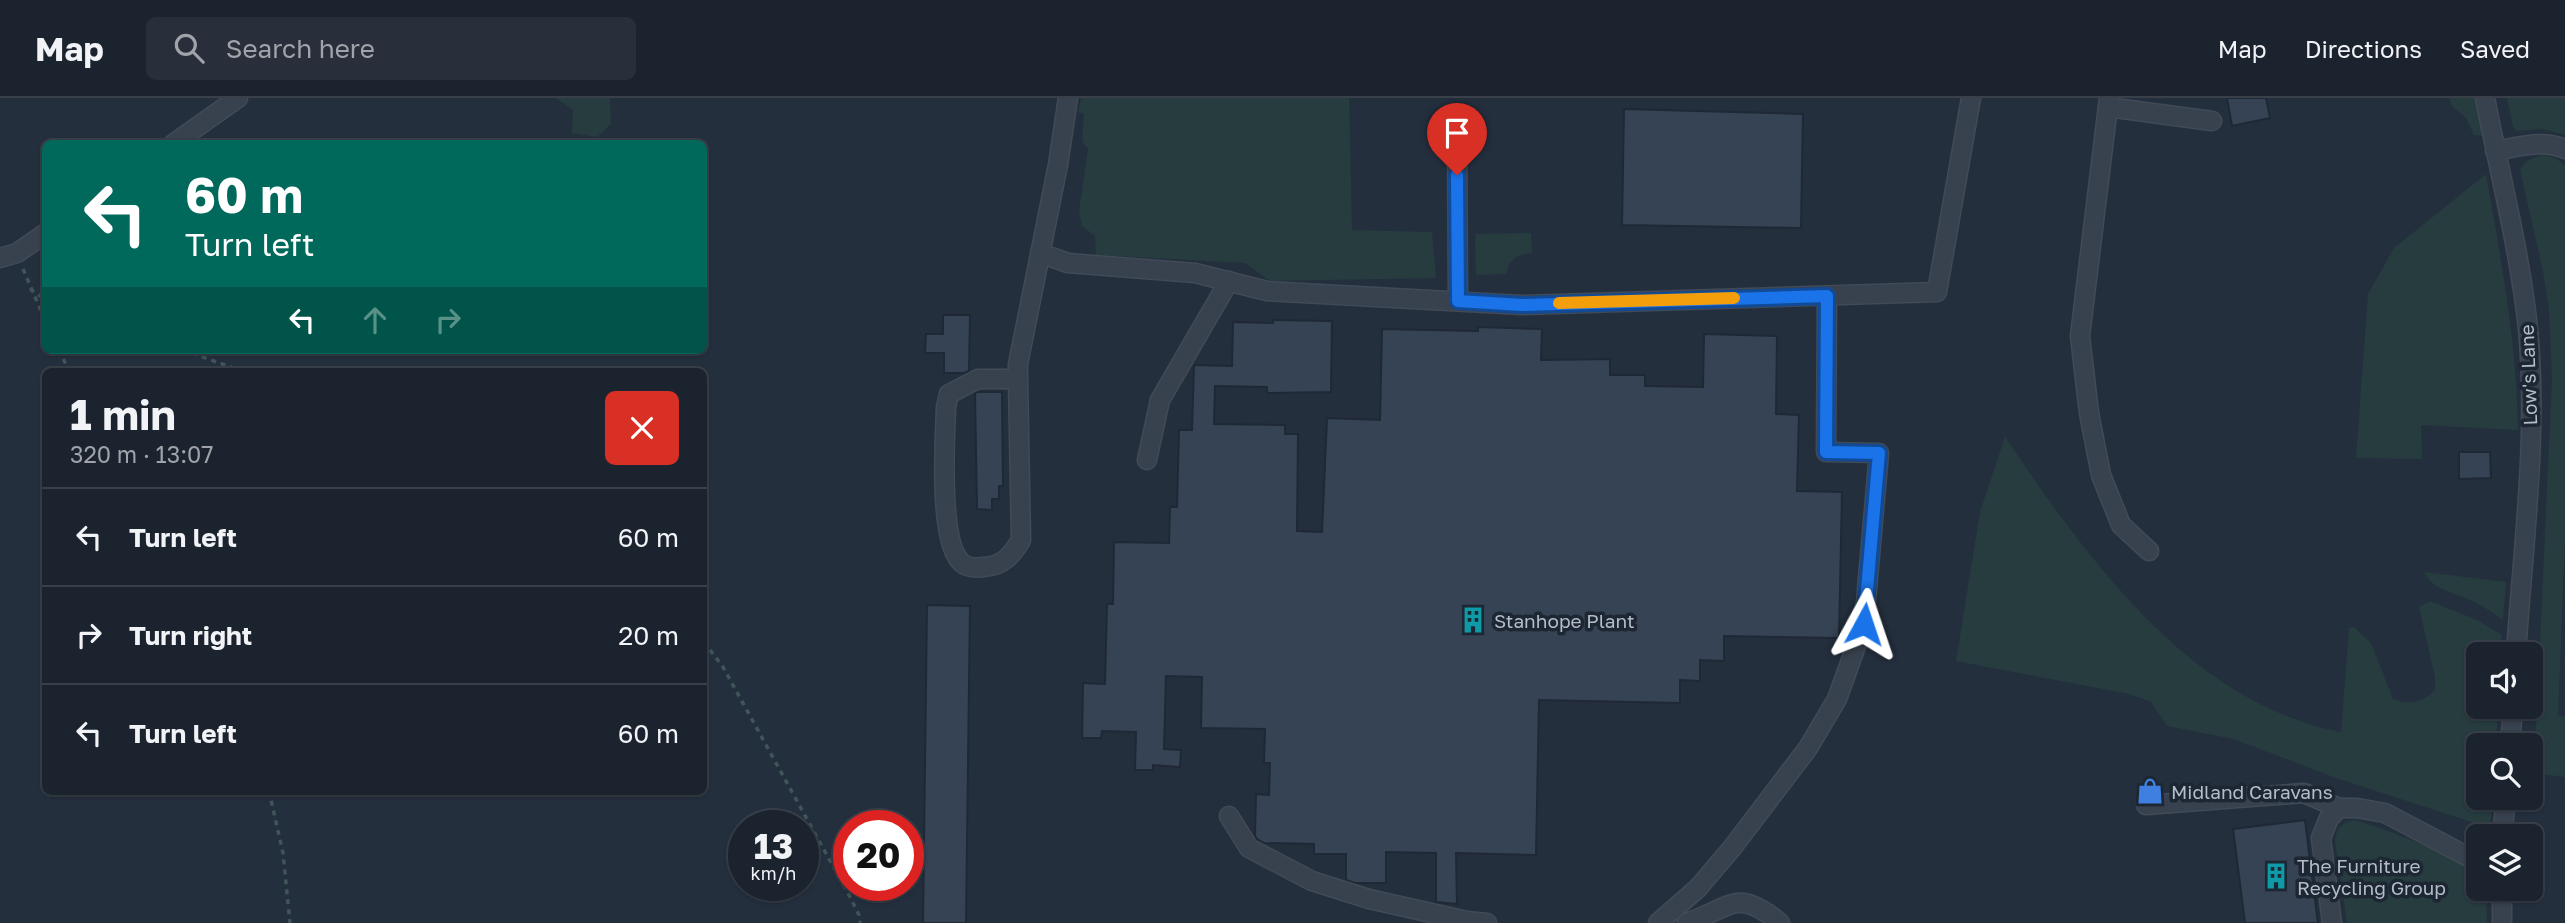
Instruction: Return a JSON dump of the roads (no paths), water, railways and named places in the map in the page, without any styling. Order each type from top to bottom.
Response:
[{"type":"street","points":[[179,140],[238,98]]},
{"type":"street","points":[[1018,379],[978,379],[949,394],[946,407],[945,502],[949,531],[954,551],[962,563],[973,568],[988,567],[1011,557],[1021,540],[1018,364],[1058,164],[1068,98]]},
{"type":"street","points":[[1040,253],[1068,263],[1195,273],[1268,291],[1522,305],[1937,292],[1971,98]]},
{"type":"street","name":"Low's Lane","points":[[2485,98],[2524,292],[2532,391],[2517,642]]},
{"type":"street","points":[[2149,551],[2120,525],[2101,475],[2089,414],[2080,336],[2108,103],[2212,121]]},
{"type":"street","points":[[1457,125],[1458,301]]},
{"type":"street","points":[[2495,151],[2542,144],[2554,144],[2565,149]]},
{"type":"street","points":[[8,256],[42,235]]},
{"type":"street","points":[[1147,460],[1160,400],[1229,281]]},
{"type":"street","points":[[1658,923],[1698,888],[1808,748],[1837,699],[1864,624],[1879,453],[1826,452],[1827,296]]},
{"type":"street","points":[[2146,805],[2304,793],[2339,808],[2385,813],[2466,856]]},
{"type":"street","points":[[2332,923],[2321,838],[2329,818],[2339,808]]},
{"type":"street","points":[[1230,816],[1249,848],[1312,881],[1368,899],[1466,921],[1488,923]]},
{"type":"street","points":[[1687,923],[1731,904],[1745,901],[1759,907],[1780,923]]},
{"type":"street","points":[[2502,901],[2502,923]]},
{"type":"place","name":"Stanhope Plant","points":[[1473,620]]},
{"type":"place","name":"Midland Caravans","points":[[2150,791]]},
{"type":"place","name":"The Furniture Recycling Group","points":[[2276,876]]}]
